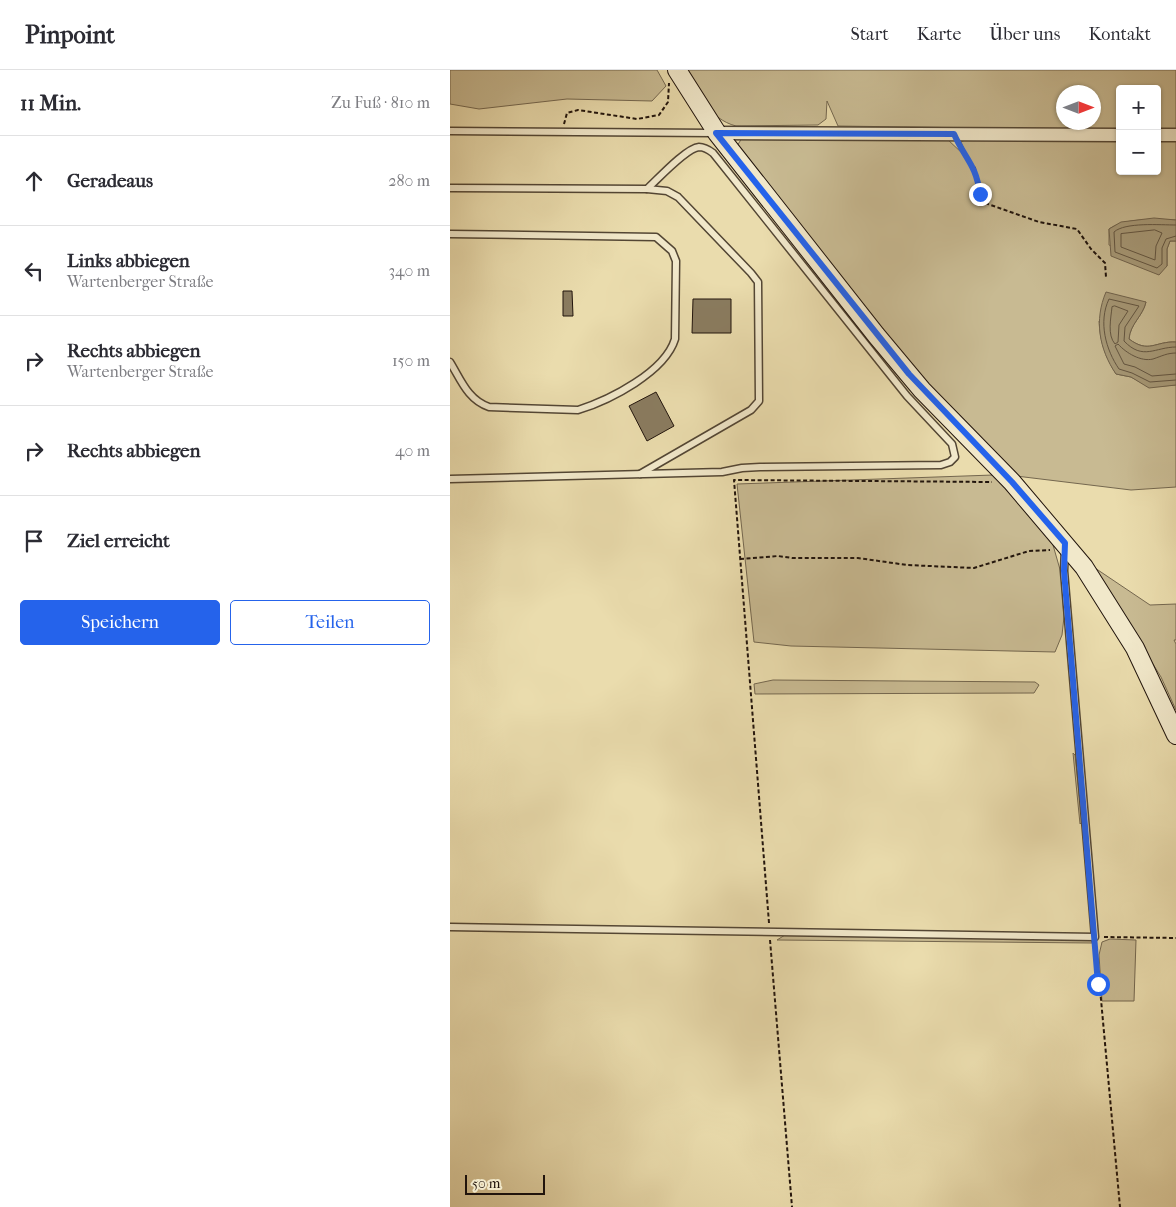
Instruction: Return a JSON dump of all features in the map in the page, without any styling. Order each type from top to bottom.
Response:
[{"type":"main road","points":[[673,75],[716,133],[909,374],[1012,482],[1103,593],[1135,648],[1176,735]]},
{"type":"street","points":[[716,133],[1116,135]]},
{"type":"street","points":[[1161,135],[1176,135]]},
{"type":"lane","points":[[450,131],[716,133]]},
{"type":"lane","points":[[450,479],[722,472],[742,468],[941,466],[955,457],[952,444],[906,396],[713,152],[698,147],[689,151],[647,189]]},
{"type":"lane","points":[[450,188],[647,189],[667,191],[678,197],[758,282],[759,401],[750,410],[639,475]]},
{"type":"lane","points":[[450,234],[648,236],[656,237],[664,242],[672,251],[676,261],[676,339],[672,351],[652,372],[590,406],[578,410],[489,407],[478,403],[468,392],[450,362]]},
{"type":"lane","points":[[450,927],[1095,937],[1064,571],[1065,547]]},
{"type":"path","points":[[562,132],[567,113],[578,110],[637,119],[659,116],[668,102],[673,75]]},
{"type":"path","points":[[954,134],[959,146],[974,168],[980,194],[985,203],[1039,222],[1077,229],[1090,249],[1105,263],[1106,277]]},
{"type":"path","points":[[792,1207],[734,480],[1012,482]]},
{"type":"path","points":[[740,559],[778,556],[792,558],[858,558],[907,565],[974,568],[1029,551],[1065,547]]},
{"type":"path","points":[[1120,1207],[1095,937],[1176,938]]},
{"type":"shaded area","points":[[450,70],[657,70],[666,86],[652,101],[567,99],[479,109],[450,104]]},
{"type":"shaded area","points":[[684,70],[1176,70],[1176,130],[1161,130],[1161,85],[1116,85],[1116,130],[1101,130],[1101,85],[1056,85],[1056,129],[838,126],[827,101],[826,119],[818,125],[736,126],[718,118],[699,96]]},
{"type":"shaded area","points":[[742,138],[947,139],[962,153],[965,151],[961,142],[965,140],[1116,141],[1116,175],[1161,175],[1161,141],[1176,141],[1176,220],[1141,220],[1116,225],[1109,229],[1109,245],[1167,266],[1167,249],[1170,241],[1176,241],[1176,342],[1142,346],[1129,339],[1146,302],[1099,321],[1104,349],[1116,374],[1131,377],[1149,387],[1176,385],[1176,487],[1131,490],[1016,476],[931,390],[737,146]]},
{"type":"shaded area","points":[[993,475],[1049,531],[1061,573],[1064,617],[1062,635],[1055,652],[791,646],[754,642],[737,484]]},
{"type":"shaded area","points":[[1092,566],[1150,605],[1176,604],[1176,640],[1174,640],[1176,644],[1176,710],[1161,677]]},
{"type":"shaded area","points":[[773,680],[1035,682],[1039,685],[1034,693],[755,694],[754,684]]},
{"type":"shaded area","points":[[1073,753],[1075,755],[1082,822],[1080,824]]},
{"type":"shaded area","points":[[785,935],[1091,940],[1092,943],[777,940]]},
{"type":"shaded area","points":[[1110,939],[1136,940],[1134,1001],[1102,1001],[1099,955],[1102,942]]},
{"type":"water","points":[[1154,218],[1176,220],[1176,241],[1170,241],[1167,249],[1167,266],[1159,275],[1111,256],[1109,229],[1121,222]]},
{"type":"water","points":[[1106,292],[1146,302],[1129,339],[1142,346],[1176,342],[1176,385],[1149,388],[1131,377],[1116,374],[1106,355],[1100,334],[1100,313]]},
{"type":"building","points":[[563,291],[572,291],[573,316],[563,316]]},
{"type":"building","points":[[693,299],[731,299],[731,333],[692,333]]},
{"type":"building","points":[[656,392],[674,426],[647,441],[629,406]]},
{"type":"route","points":[[980,194],[978,176],[959,146],[954,134],[716,133],[922,390],[1012,482],[1065,543],[1064,571],[1098,984]]}]
